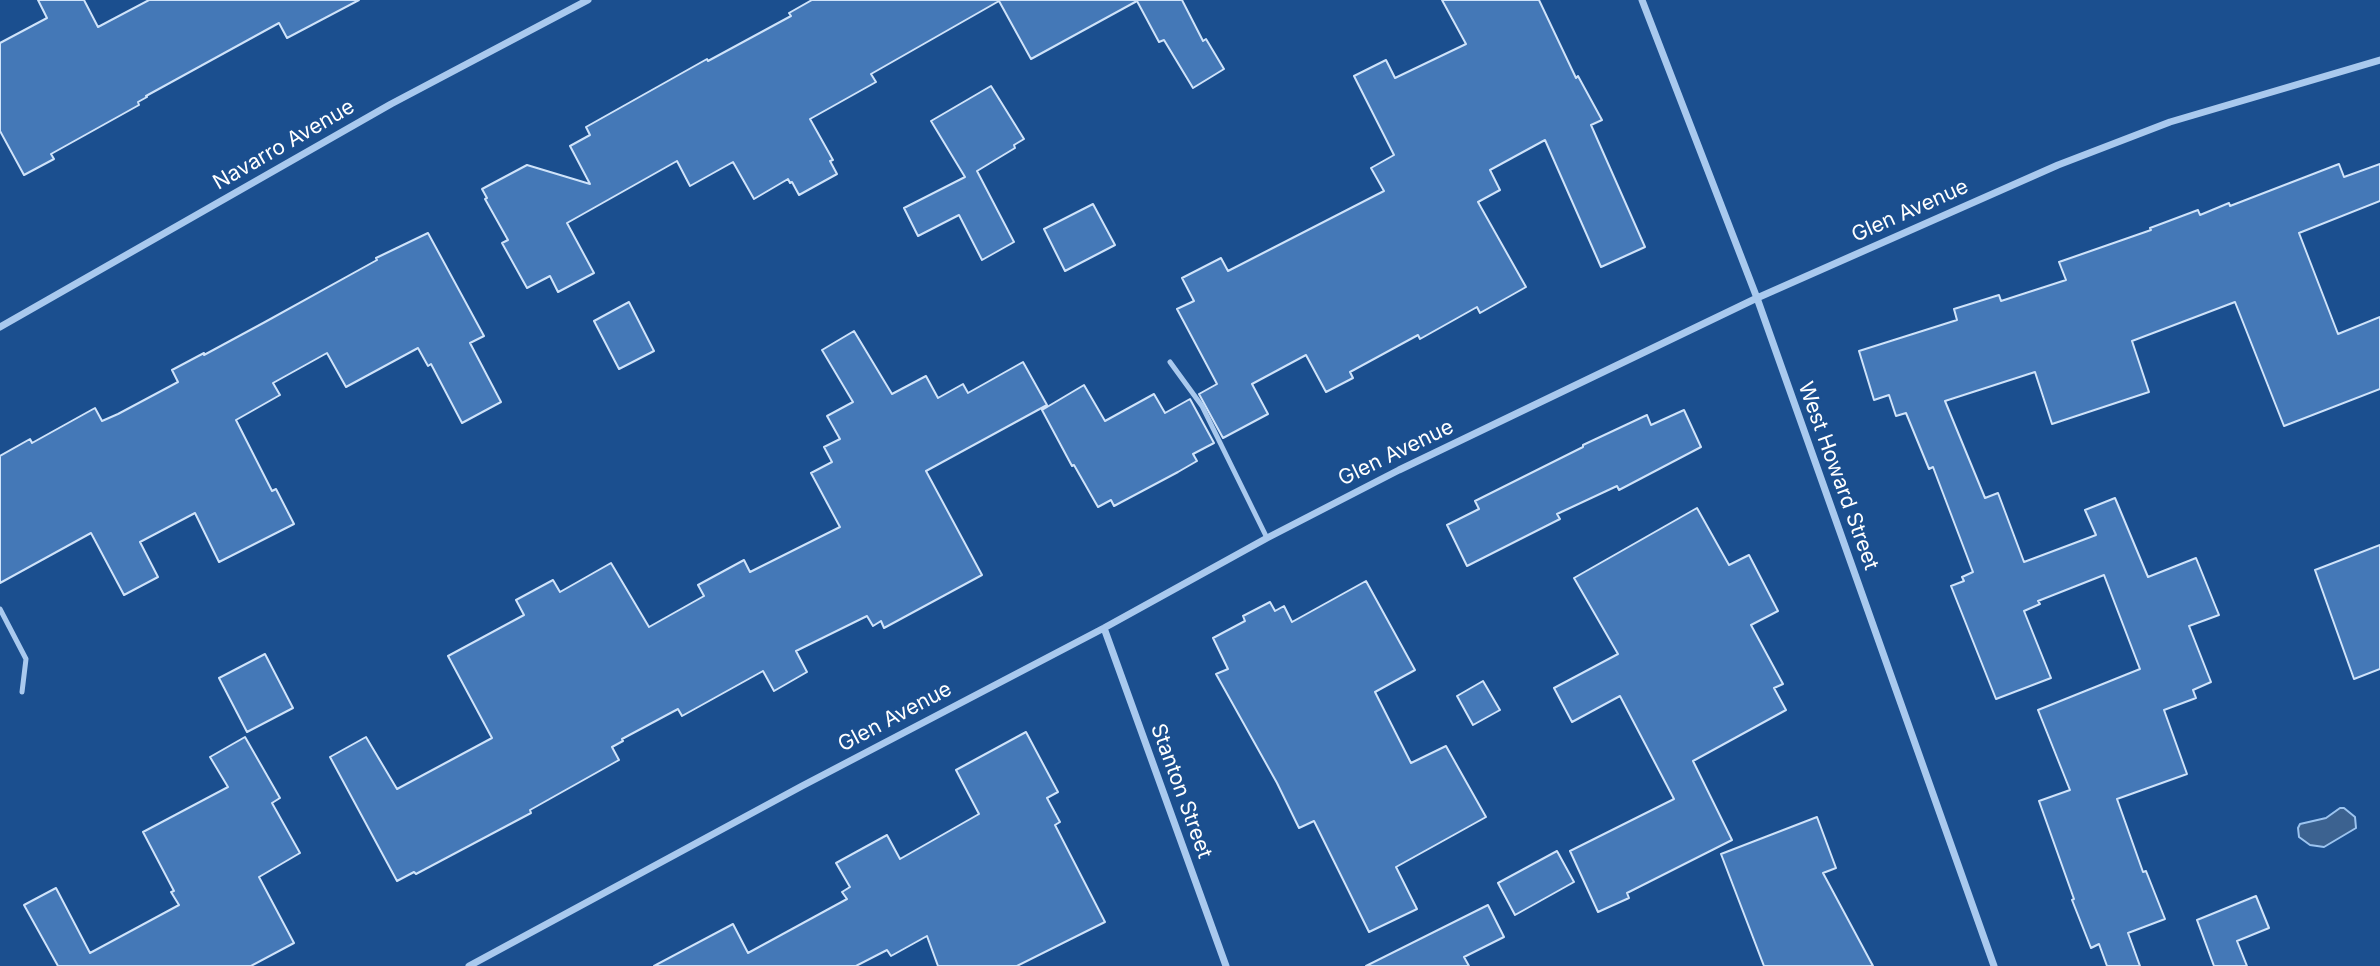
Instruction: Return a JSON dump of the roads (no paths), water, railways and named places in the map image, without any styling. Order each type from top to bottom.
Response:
[{"type":"street","name":"Navarro Avenue","points":[[0,327],[391,104],[588,0]]},
{"type":"street","name":"West Howard Street","points":[[1642,0],[1757,298],[1994,966]]},
{"type":"street","name":"Glen Avenue","points":[[469,966],[802,786],[1104,628],[1267,538],[1399,470],[1757,298],[2058,165],[2170,122],[2380,60]]},
{"type":"street","name":"Stanton Street","points":[[1104,628],[1226,966]]},
{"type":"lane","points":[[1170,362],[1202,406],[1267,538]]},
{"type":"lane","points":[[0,609],[26,659],[22,692]]},
{"type":"water","points":[[2340,808],[2355,817],[2356,828],[2324,847],[2310,845],[2299,837],[2300,824],[2326,818]]}]
